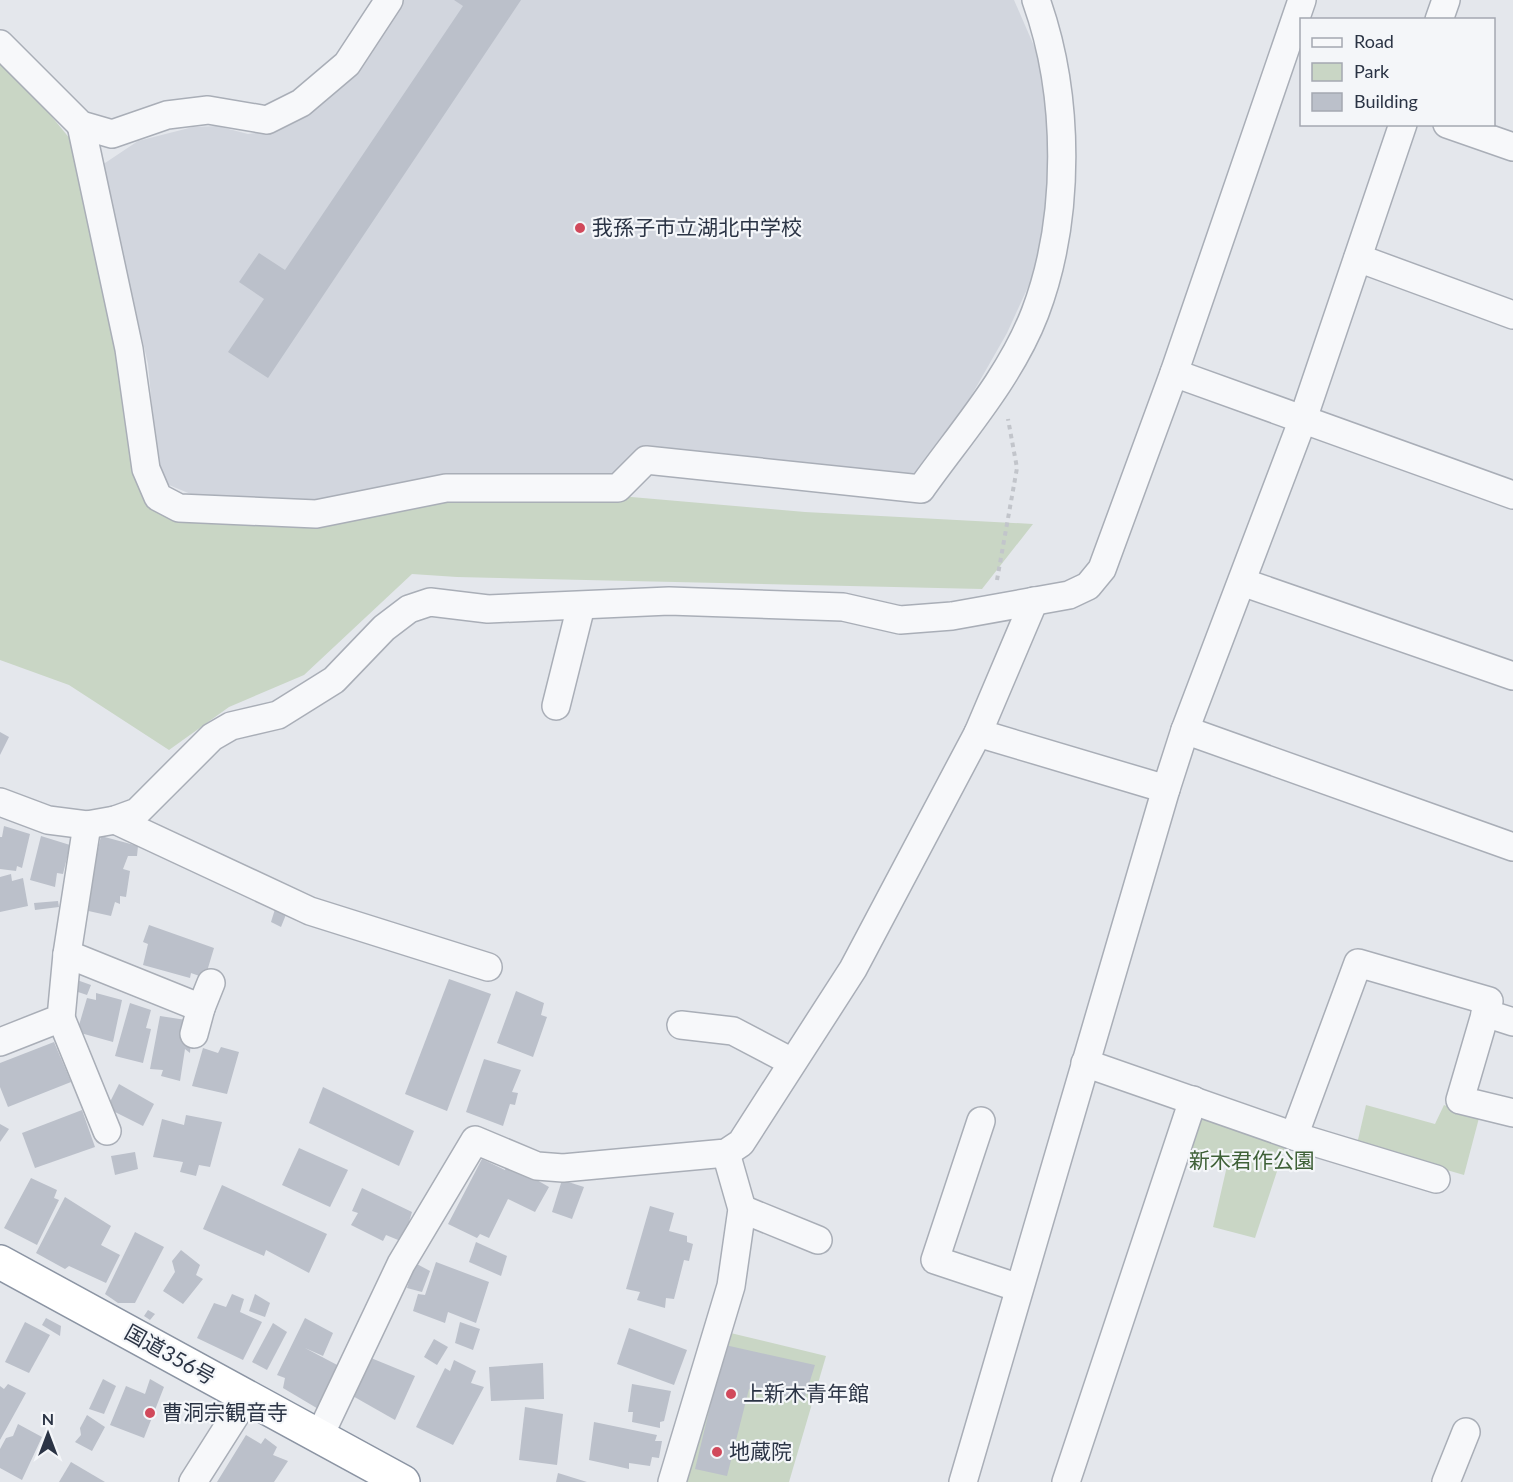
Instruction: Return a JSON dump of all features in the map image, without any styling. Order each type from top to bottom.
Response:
[{"type":"highway","name":"国道356号","points":[[0,1262],[403,1482]]},
{"type":"street","points":[[0,44],[81,125],[112,134],[167,115],[208,110],[267,120],[301,103],[346,64],[389,0]]},
{"type":"street","points":[[81,125],[129,349],[146,469],[158,497],[179,507],[316,514],[446,488],[618,488],[646,460],[921,489],[1001,377],[1034,315],[1047,274],[1062,188],[1060,97],[1044,24],[1035,0]]},
{"type":"street","points":[[0,802],[48,820],[87,825],[116,820],[137,812],[212,737],[231,726],[278,715],[334,680],[384,628],[409,609],[430,603],[488,609],[669,602],[843,608],[900,620],[952,616],[1034,602],[1070,595],[1088,586],[1102,569],[1174,373],[1302,0]]},
{"type":"street","points":[[1440,18],[1446,0]]},
{"type":"street","points":[[963,1482],[1084,1063],[1185,730],[1303,419],[1402,126]]},
{"type":"street","points":[[1453,126],[1513,147]]},
{"type":"street","points":[[1358,258],[1513,315]]},
{"type":"street","points":[[1174,373],[1513,495]]},
{"type":"street","points":[[1242,582],[1513,676]]},
{"type":"street","points":[[319,1437],[401,1264],[475,1140],[537,1166],[562,1168],[726,1153],[741,1143],[853,969],[978,733],[1034,602]]},
{"type":"street","points":[[556,706],[581,606]]},
{"type":"street","points":[[1185,730],[1513,847]]},
{"type":"street","points":[[978,733],[1166,789]]},
{"type":"street","points":[[116,820],[310,911],[488,967]]},
{"type":"street","points":[[87,825],[67,954],[61,1018],[107,1131]]},
{"type":"street","points":[[67,954],[197,1021],[212,983]]},
{"type":"street","points":[[1294,1136],[1358,963],[1489,1001],[1460,1100],[1513,1113]]},
{"type":"street","points":[[1485,1013],[1513,1022]]},
{"type":"street","points":[[0,1042],[61,1018]]},
{"type":"street","points":[[681,1025],[733,1031],[792,1062]]},
{"type":"street","points":[[1084,1063],[1294,1136],[1436,1179]]},
{"type":"street","points":[[1066,1482],[1193,1100]]},
{"type":"street","points":[[981,1121],[935,1260],[1019,1288]]},
{"type":"street","points":[[672,1482],[731,1286],[742,1209],[726,1153]]},
{"type":"street","points":[[742,1209],[818,1240]]},
{"type":"street","points":[[193,1482],[247,1397]]},
{"type":"street","points":[[1446,1482],[1467,1432]]},
{"type":"path","points":[[991,609],[1017,468],[1001,377]]},
{"type":"shaded area","name":"我孫子市立湖北中学校","points":[[404,0],[1014,0],[1041,62],[1051,116],[1049,191],[1038,265],[1007,333],[954,426],[914,478],[642,446],[614,476],[328,500],[263,501],[198,497],[169,485],[161,472],[156,451],[148,364],[102,165],[138,141],[193,127],[217,126],[248,134],[262,132],[356,73]]},
{"type":"green space","points":[[0,63],[44,107],[84,156],[157,485],[208,515],[562,491],[805,512],[1033,524],[982,589],[457,577],[412,574],[304,675],[229,707],[169,750],[69,685],[0,660]]},
{"type":"green space","points":[[1366,1105],[1435,1124],[1444,1105],[1479,1118],[1464,1175],[1357,1144]]},
{"type":"green space","name":"新木君作公園","points":[[1197,1113],[1286,1144],[1255,1238],[1213,1227],[1227,1166],[1186,1151]]},
{"type":"green space","points":[[718,1330],[826,1356],[789,1482],[672,1482]]},
{"type":"building","points":[[454,0],[521,0],[268,378],[228,352],[264,299],[239,282],[259,253],[285,270],[463,6]]},
{"type":"building","points":[[0,732],[9,737],[0,755]]},
{"type":"building","points":[[4,826],[30,834],[22,868],[17,866],[16,871],[0,869],[0,837],[2,837]]},
{"type":"building","points":[[41,836],[70,845],[63,874],[57,873],[55,887],[30,880]]},
{"type":"building","points":[[101,836],[138,846],[137,856],[128,856],[123,869],[130,871],[126,897],[120,896],[120,904],[115,902],[111,916],[84,910]]},
{"type":"building","points":[[11,874],[12,881],[23,878],[28,906],[0,912],[0,877]]},
{"type":"building","points":[[58,901],[59,907],[35,910],[34,903]]},
{"type":"building","points":[[276,906],[287,912],[281,927],[271,922]]},
{"type":"building","points":[[149,925],[214,948],[205,978],[191,973],[190,978],[143,965],[148,944],[143,942]]},
{"type":"building","points":[[449,979],[491,994],[447,1111],[405,1094]]},
{"type":"building","points":[[77,980],[91,985],[87,995],[75,991]]},
{"type":"building","points":[[516,991],[544,1003],[541,1015],[547,1017],[533,1057],[497,1043]]},
{"type":"building","points":[[96,993],[122,1000],[113,1042],[77,1032],[87,998],[96,1000]]},
{"type":"building","points":[[130,1003],[151,1010],[146,1028],[151,1029],[143,1063],[115,1056]]},
{"type":"building","points":[[160,1016],[186,1020],[181,1039],[191,1039],[190,1053],[185,1049],[180,1081],[161,1076],[163,1070],[150,1069]]},
{"type":"building","points":[[54,1042],[71,1082],[8,1107],[0,1087],[0,1063]]},
{"type":"building","points":[[221,1047],[239,1052],[227,1094],[192,1086],[203,1048],[218,1053]]},
{"type":"building","points":[[484,1059],[521,1070],[512,1092],[518,1093],[515,1105],[510,1104],[503,1126],[466,1112]]},
{"type":"building","points":[[119,1084],[154,1104],[143,1126],[107,1108]]},
{"type":"building","points":[[323,1087],[414,1131],[399,1166],[309,1123]]},
{"type":"building","points":[[82,1110],[95,1147],[35,1168],[22,1133]]},
{"type":"building","points":[[186,1115],[222,1122],[210,1167],[199,1165],[196,1176],[180,1172],[183,1162],[153,1157],[162,1119],[184,1125]]},
{"type":"building","points":[[0,1124],[9,1129],[0,1142]]},
{"type":"building","points":[[299,1148],[348,1170],[330,1207],[282,1185]]},
{"type":"building","points":[[135,1152],[138,1169],[115,1175],[111,1156]]},
{"type":"building","points":[[482,1159],[505,1170],[507,1163],[549,1187],[535,1212],[508,1199],[489,1238],[480,1234],[477,1238],[448,1224]]},
{"type":"building","points":[[31,1178],[57,1190],[54,1198],[59,1200],[37,1245],[4,1228]]},
{"type":"building","points":[[562,1180],[584,1187],[572,1219],[552,1212]]},
{"type":"building","points":[[222,1185],[327,1234],[309,1273],[266,1250],[264,1256],[203,1229]]},
{"type":"building","points":[[362,1188],[412,1212],[403,1242],[386,1235],[383,1241],[351,1225],[358,1213],[352,1211]]},
{"type":"building","points":[[65,1197],[111,1226],[101,1245],[120,1255],[106,1283],[69,1266],[65,1269],[36,1253]]},
{"type":"building","points":[[650,1206],[674,1213],[669,1231],[687,1236],[687,1242],[693,1244],[689,1261],[684,1260],[674,1299],[666,1298],[665,1308],[637,1300],[640,1292],[626,1289]]},
{"type":"building","points":[[135,1232],[164,1247],[135,1303],[118,1303],[105,1294]]},
{"type":"building","points":[[476,1242],[507,1256],[501,1276],[469,1262]]},
{"type":"building","points":[[181,1250],[200,1265],[196,1275],[203,1279],[183,1304],[163,1291],[175,1272],[172,1261]]},
{"type":"building","points":[[436,1262],[489,1282],[476,1323],[448,1312],[445,1323],[413,1311],[418,1294],[425,1295]]},
{"type":"building","points":[[415,1263],[430,1271],[422,1292],[407,1288]]},
{"type":"building","points":[[232,1294],[244,1299],[240,1312],[262,1322],[243,1360],[197,1338],[214,1303],[226,1307]]},
{"type":"building","points":[[255,1294],[270,1303],[265,1317],[249,1311]]},
{"type":"building","points":[[148,1310],[155,1314],[150,1320],[144,1316]]},
{"type":"building","points":[[46,1318],[61,1326],[60,1336],[42,1325]]},
{"type":"building","points":[[305,1318],[333,1333],[323,1356],[305,1348],[341,1367],[320,1410],[283,1388],[285,1378],[277,1375]]},
{"type":"building","points":[[25,1322],[50,1335],[29,1373],[5,1362]]},
{"type":"building","points":[[460,1322],[480,1329],[473,1350],[455,1343]]},
{"type":"building","points":[[273,1323],[287,1332],[267,1370],[252,1362]]},
{"type":"building","points":[[629,1328],[687,1350],[674,1385],[617,1364]]},
{"type":"building","points":[[434,1339],[448,1347],[437,1365],[424,1357]]},
{"type":"building","name":"上新木青年館","points":[[725,1345],[815,1365],[804,1400],[749,1389],[727,1476],[695,1469]]},
{"type":"building","points":[[371,1358],[415,1376],[395,1420],[351,1395]]},
{"type":"building","points":[[454,1360],[476,1371],[471,1383],[484,1387],[453,1445],[416,1427],[445,1368],[450,1371]]},
{"type":"building","points":[[543,1363],[544,1399],[491,1401],[489,1367]]},
{"type":"building","points":[[103,1379],[116,1386],[104,1414],[89,1409]]},
{"type":"building","points":[[150,1379],[164,1387],[144,1438],[110,1425],[126,1386],[145,1394]]},
{"type":"building","points":[[8,1384],[26,1393],[0,1440],[0,1386],[4,1389]]},
{"type":"building","points":[[632,1384],[671,1391],[664,1421],[660,1422],[660,1428],[632,1422],[633,1412],[628,1412]]},
{"type":"building","points":[[525,1407],[563,1414],[557,1465],[519,1460]]},
{"type":"building","points":[[87,1415],[105,1427],[92,1451],[75,1442],[81,1435],[80,1428]]},
{"type":"building","points":[[594,1422],[657,1435],[655,1441],[662,1441],[659,1458],[652,1457],[650,1466],[629,1463],[629,1469],[589,1460]]},
{"type":"building","points":[[18,1424],[42,1437],[22,1480],[0,1468],[0,1449],[6,1438],[13,1436]]},
{"type":"building","points":[[246,1435],[261,1444],[265,1438],[277,1447],[273,1455],[288,1461],[274,1482],[217,1482]]},
{"type":"building","points":[[71,1462],[105,1482],[59,1482]]},
{"type":"building","points":[[558,1473],[587,1482],[556,1482]]},
{"type":"place","name":"我孫子市立湖北中学校","points":[[580,228]]},
{"type":"place","name":"上新木青年館","points":[[731,1394]]},
{"type":"place","name":"曹洞宗観音寺","points":[[150,1413]]},
{"type":"place","name":"地蔵院","points":[[717,1452]]}]
